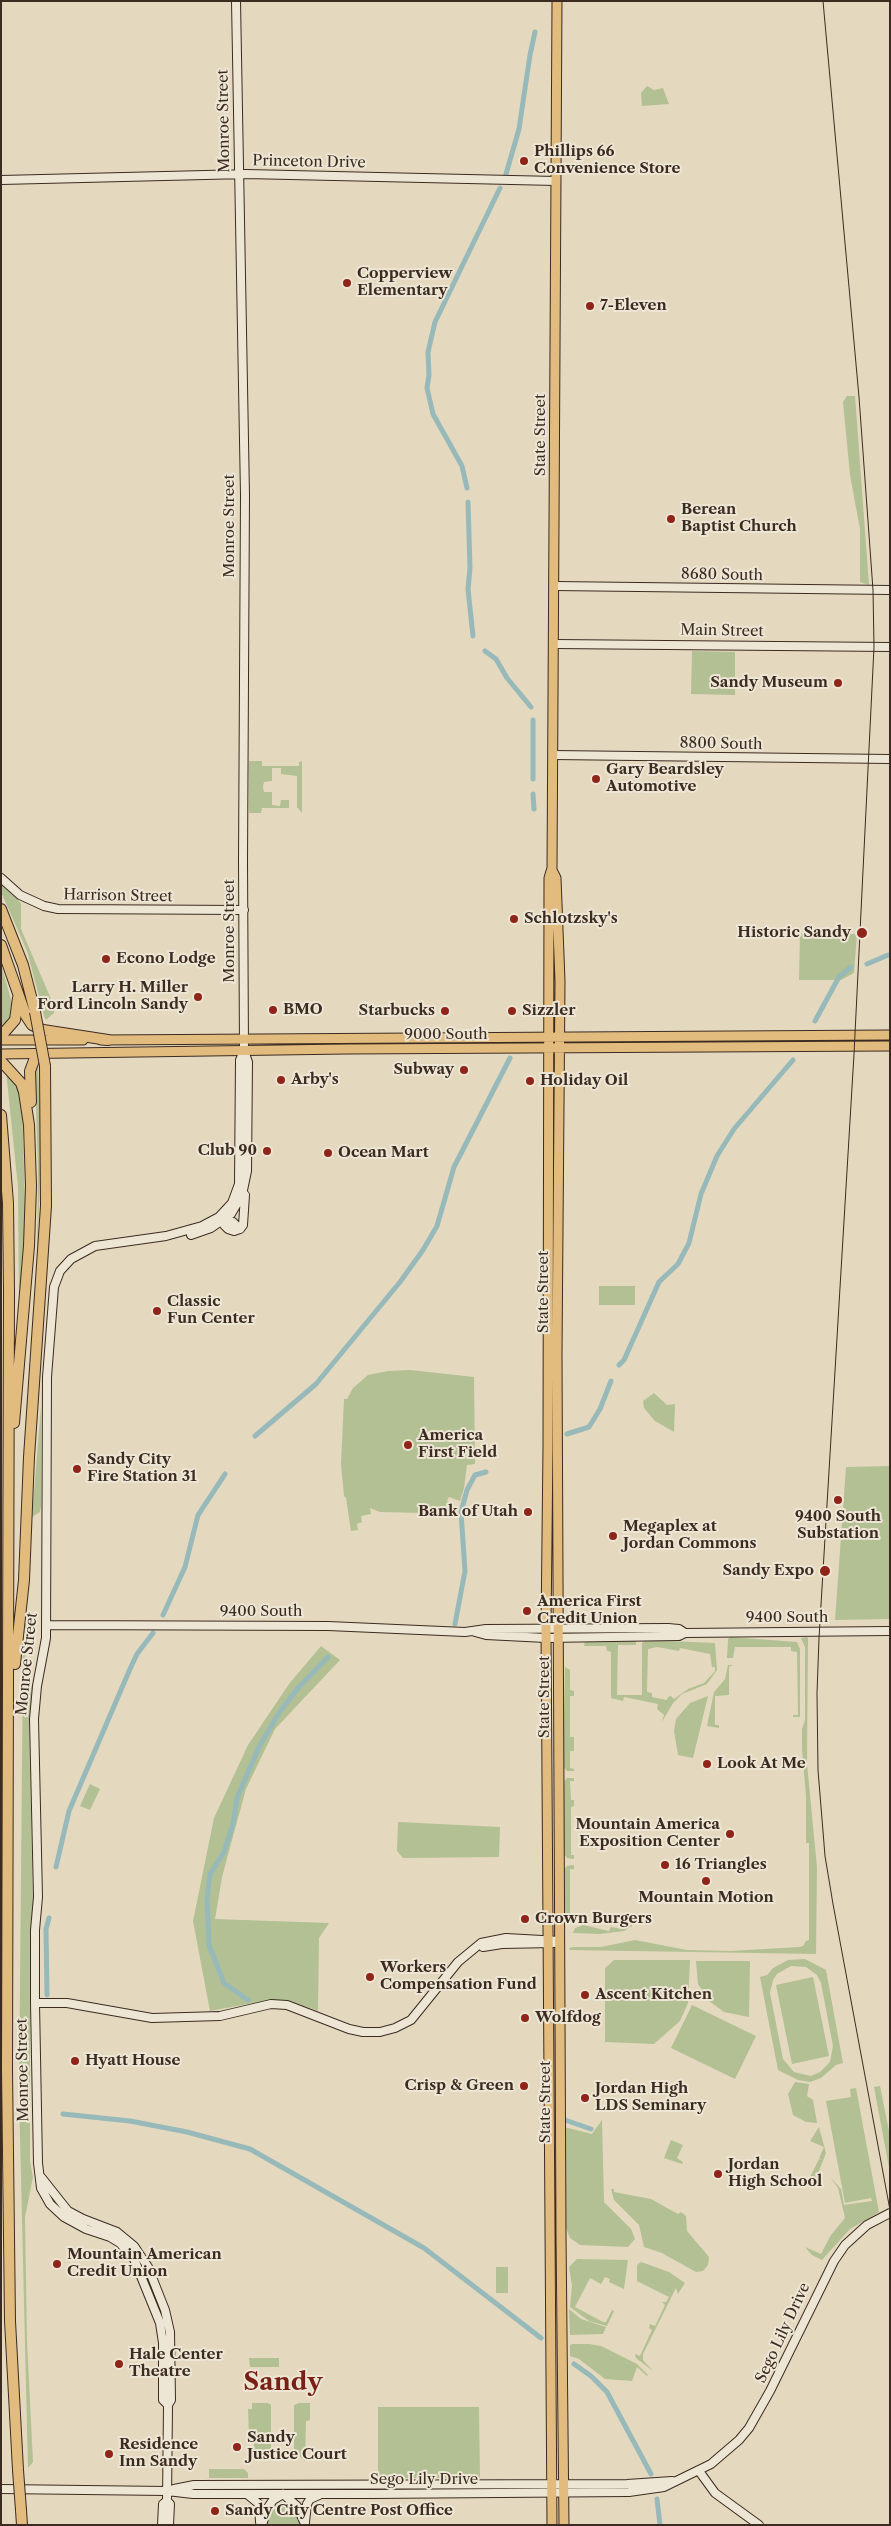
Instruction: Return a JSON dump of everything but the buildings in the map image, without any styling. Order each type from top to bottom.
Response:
[{"type":"highway","points":[[1,910],[23,964],[36,1012],[45,1066],[46,1206],[30,1440],[24,1580],[10,1735]]},
{"type":"highway","points":[[1,945],[28,1020],[35,1028],[108,1040]]},
{"type":"highway","points":[[1,1038],[15,1020],[18,994]]},
{"type":"highway","points":[[8,1478],[29,1246],[30,1071],[36,1054]]},
{"type":"highway","points":[[1,1061],[21,1083],[30,1125]]},
{"type":"highway","points":[[1,1115],[8,1213],[10,1735],[7,2069],[10,2321],[22,2525]]},
{"type":"main road","name":"State Street","points":[[552,2525],[546,1633],[549,878],[552,870],[557,1]]},
{"type":"main road","name":"State Street","points":[[552,870],[556,878],[560,1038],[557,1354],[560,2158],[564,2525]]},
{"type":"main road","name":"9000 South","points":[[1,1038],[108,1040],[890,1035]]},
{"type":"main road","points":[[814,1036],[839,1046]]},
{"type":"main road","points":[[704,1047],[707,1042],[731,1042],[751,1037]]},
{"type":"main road","name":"9000 South","points":[[1,1054],[890,1046]]},
{"type":"main road","points":[[550,2134],[555,2138],[555,2147],[560,2158]]},
{"type":"street","name":"Monroe Street","points":[[169,2525],[170,2504],[167,2501],[167,2491],[168,2405],[171,2400],[170,2332],[165,2310],[144,2260],[129,2241],[116,2232],[68,2211],[41,2177],[38,2163],[35,2003],[38,1885],[34,1719],[46,1625],[46,1398],[55,1282],[67,1263],[85,1250],[101,1245],[199,1233],[224,1220],[238,1203],[246,1171],[248,1060],[244,1051],[245,495],[236,1]]},
{"type":"street","name":"Princeton Drive","points":[[1,180],[239,175],[556,181]]},
{"type":"street","name":"8680 South","points":[[554,586],[890,590]]},
{"type":"street","name":"Main Street","points":[[554,644],[890,647]]},
{"type":"street","name":"8800 South","points":[[553,755],[890,759]]},
{"type":"street","name":"Harrison Street","points":[[1,878],[25,898],[58,909],[244,910]]},
{"type":"street","name":"Monroe Street","points":[[166,1236],[188,1231],[214,1220],[228,1208],[238,1191],[240,1060],[244,1051]]},
{"type":"street","points":[[238,1191],[234,1203],[224,1220],[233,1222],[240,1229],[243,1225],[246,1171]]},
{"type":"street","name":"9400 South","points":[[46,1625],[328,1626],[475,1632],[486,1628],[546,1633],[679,1636],[685,1633],[890,1631]]},
{"type":"street","points":[[35,2003],[66,2003],[152,2018],[220,2016],[271,2004],[287,2005],[349,2029],[363,2032],[380,2032],[395,2028],[411,2020],[458,1962],[481,1943],[496,1939],[560,1941]]},
{"type":"street","name":"Sego Lily Drive","points":[[167,2491],[194,2485],[565,2488],[644,2491],[664,2487],[699,2471],[725,2452],[749,2428],[770,2391],[834,2260],[845,2245],[867,2224],[890,2213]]},
{"type":"street","name":"Sego Lily Drive","points":[[862,2230],[890,2218]]},
{"type":"street","points":[[699,2471],[715,2493],[758,2525]]},
{"type":"street","points":[[267,2485],[283,2494],[297,2506],[305,2524]]},
{"type":"street","points":[[261,2525],[266,2509],[274,2500],[300,2485]]},
{"type":"street","name":"Sego Lily Drive","points":[[1,2489],[167,2491],[193,2494],[322,2494],[552,2488]]},
{"type":"street","points":[[246,2494],[256,2498],[260,2504],[261,2525]]},
{"type":"street","points":[[305,2524],[310,2499],[322,2494]]},
{"type":"street","name":"Monroe Street","points":[[162,2525],[163,2504],[167,2501]]},
{"type":"green space","points":[[647,86],[654,90],[663,88],[669,104],[642,106],[641,93]]},
{"type":"green space","points":[[847,396],[855,396],[869,585],[860,582],[860,529],[850,475],[843,402]]},
{"type":"green space","points":[[692,651],[735,652],[735,695],[691,694]]},
{"type":"green space","points":[[249,761],[262,761],[262,766],[299,766],[299,762],[302,761],[302,813],[297,808],[297,776],[281,774],[281,768],[272,768],[272,781],[264,782],[264,792],[272,792],[272,805],[280,806],[281,800],[289,800],[289,808],[262,808],[261,813],[249,813]]},
{"type":"green space","points":[[1,884],[21,903],[21,929],[54,1006],[54,1013],[47,1019],[45,1019],[27,951],[1,892]]},
{"type":"green space","points":[[800,933],[857,934],[854,973],[841,980],[799,980]]},
{"type":"green space","points":[[1,964],[13,1007],[11,1018],[1,1031]]},
{"type":"green space","points":[[38,1062],[41,1143],[37,1267],[38,1168],[35,1075]]},
{"type":"green space","points":[[6,1071],[18,1086],[22,1100],[25,1208],[24,1250],[19,1307],[18,1187]]},
{"type":"green space","points":[[599,1286],[635,1286],[635,1305],[599,1305]]},
{"type":"green space","name":"America First Field","points":[[410,1370],[474,1377],[475,1464],[467,1465],[460,1501],[449,1497],[447,1501],[449,1503],[444,1508],[442,1506],[424,1513],[380,1512],[370,1508],[371,1514],[361,1516],[362,1522],[357,1524],[358,1530],[351,1531],[346,1498],[344,1496],[341,1464],[344,1399],[347,1399],[353,1388],[368,1375],[388,1371]]},
{"type":"green space","points":[[654,1393],[667,1405],[675,1404],[674,1432],[655,1421],[644,1408],[643,1401]]},
{"type":"green space","points":[[41,1406],[41,1506],[40,1512],[32,1517]]},
{"type":"green space","points":[[890,1466],[890,1619],[835,1620],[846,1467]]},
{"type":"green space","points":[[26,1615],[25,1679],[32,1687],[29,1722],[33,1904],[30,1935],[30,2161],[33,2177],[25,2217],[27,2341],[33,2462],[28,2468],[19,2095],[23,1654]]},
{"type":"green space","points":[[730,1637],[797,1642],[800,1649],[800,1717],[793,1717],[793,1715],[798,1715],[797,1652],[791,1651],[791,1647],[735,1647],[733,1658],[727,1658],[728,1639]]},
{"type":"green space","points":[[807,1637],[807,1764],[817,1867],[816,1954],[570,1950],[569,1948],[573,1947],[601,1947],[635,1940],[687,1950],[730,1951],[799,1947],[809,1940],[809,1843],[806,1843],[806,1796],[802,1750],[802,1729],[805,1720],[805,1647],[801,1638]]},
{"type":"green space","points":[[585,1640],[636,1641],[636,1645],[618,1645],[617,1695],[642,1695],[642,1643],[646,1640],[715,1643],[717,1670],[707,1684],[682,1694],[673,1703],[662,1722],[664,1715],[657,1709],[658,1704],[624,1697],[623,1701],[611,1698],[611,1652],[607,1651],[606,1646],[584,1646]],"holes":[[[657,1647],[679,1651],[680,1648],[710,1654],[712,1667],[715,1667],[715,1671],[704,1683],[688,1689],[674,1699],[671,1696],[667,1700],[652,1697],[652,1693],[647,1692],[648,1649]]]},
{"type":"green space","points":[[321,1646],[340,1660],[275,1729],[258,1764],[246,1789],[222,1877],[215,1919],[329,1923],[319,1938],[318,2011],[286,2000],[264,2001],[210,2011],[193,1921],[214,1818],[248,1745],[289,1684]]},
{"type":"green space","points":[[728,1665],[733,1665],[729,1667],[729,1695],[715,1696],[715,1725],[719,1725],[719,1728],[707,1726],[714,1692],[725,1679]]},
{"type":"green space","points":[[565,1667],[570,1670],[570,1690],[574,1691],[574,1696],[570,1696],[570,1737],[574,1737],[574,1751],[570,1751],[570,1768],[574,1769],[574,1771],[567,1771],[563,1766]]},
{"type":"green space","points":[[708,1696],[693,1758],[678,1755],[674,1731],[676,1719],[690,1703]]},
{"type":"green space","points":[[567,1778],[574,1778],[574,1781],[570,1781],[571,1800],[574,1800],[574,1806],[571,1807],[571,1855],[574,1855],[574,1859],[567,1858],[563,1853],[563,1784]]},
{"type":"green space","points":[[90,1784],[100,1789],[90,1810],[80,1806]]},
{"type":"green space","points":[[398,1822],[500,1827],[499,1857],[403,1858],[397,1851]]},
{"type":"green space","points":[[574,1865],[574,1869],[570,1869],[570,1915],[575,1916],[573,1923],[564,1923],[563,1870],[567,1866]]},
{"type":"green space","points":[[633,1917],[632,1926],[624,1931],[600,1934],[573,1933],[575,1928],[583,1925],[609,1931],[611,1927],[622,1929],[631,1925]]},
{"type":"green space","points":[[805,1959],[826,1970],[843,2063],[836,2065],[821,2078],[810,2082],[798,2080],[778,2070],[760,1977],[767,1975],[773,1968],[788,1960]],"holes":[[[791,1966],[806,1967],[817,1975],[821,1983],[833,2046],[830,2062],[820,2072],[811,2076],[794,2072],[783,2059],[770,1993],[773,1980],[777,1974]]]},
{"type":"green space","points":[[614,1960],[690,1960],[688,2003],[680,2021],[654,2044],[605,2042],[605,1968]]},
{"type":"green space","points":[[696,1961],[750,1961],[749,2017],[724,2012],[709,2001],[698,1984]]},
{"type":"green space","points":[[813,1977],[829,2056],[792,2064],[776,1985]]},
{"type":"green space","points":[[692,2005],[756,2036],[735,2079],[671,2048]]},
{"type":"green space","points":[[795,2082],[809,2084],[807,2096],[813,2100],[817,2123],[806,2122],[793,2115],[788,2094]]},
{"type":"green space","points":[[880,2086],[890,2136],[890,2173],[874,2087]]},
{"type":"green space","points":[[856,2088],[879,2212],[850,2229],[822,2260],[812,2255],[805,2247],[821,2254],[831,2235],[845,2218],[838,2188],[830,2177],[841,2189],[844,2205],[872,2201],[871,2198],[845,2203],[826,2101],[851,2097],[850,2089]]},
{"type":"green space","points":[[602,2120],[604,2202],[631,2229],[635,2239],[628,2247],[580,2245],[570,2238],[565,2226],[564,2127],[592,2134]]},
{"type":"green space","points":[[819,2127],[826,2153],[815,2181],[809,2179],[819,2159],[822,2160],[819,2158],[824,2147],[810,2141]]},
{"type":"green space","points":[[671,2140],[683,2145],[677,2158],[683,2162],[682,2164],[664,2158]]},
{"type":"green space","points":[[611,2189],[614,2189],[614,2192],[651,2199],[678,2214],[681,2212],[686,2216],[687,2231],[709,2257],[708,2265],[703,2271],[696,2272],[662,2253],[644,2247],[639,2225],[614,2200]]},
{"type":"green space","points":[[577,2259],[628,2260],[624,2289],[609,2282],[610,2279],[605,2277],[601,2284],[590,2278],[575,2307],[603,2322],[606,2322],[612,2310],[614,2311],[607,2326],[589,2321],[570,2307],[572,2286],[569,2267]]},
{"type":"green space","points":[[641,2262],[669,2272],[685,2283],[678,2294],[676,2288],[643,2354],[643,2360],[653,2371],[636,2358],[635,2354],[640,2356],[652,2330],[649,2328],[650,2324],[655,2326],[665,2305],[662,2302],[666,2302],[669,2297],[637,2281],[637,2265]]},
{"type":"green space","points":[[496,2267],[508,2267],[508,2293],[496,2293]]},
{"type":"green space","points":[[569,2309],[581,2319],[606,2327],[603,2334],[570,2335]]},
{"type":"green space","points":[[570,2345],[601,2346],[637,2364],[648,2375],[637,2367],[632,2381],[605,2379],[579,2359],[570,2356]]},
{"type":"green space","points":[[249,2358],[279,2358],[279,2367],[250,2367]]},
{"type":"green space","points":[[252,2403],[268,2403],[271,2405],[271,2453],[263,2458],[254,2450],[254,2437],[249,2436],[248,2409],[252,2409]]},
{"type":"green space","points":[[310,2403],[310,2420],[306,2421],[305,2461],[294,2452],[294,2405]]},
{"type":"green space","points":[[378,2407],[479,2407],[480,2478],[378,2478]]},
{"type":"green space","points":[[209,2469],[244,2469],[248,2473],[248,2478],[209,2478]]},
{"type":"green space","points":[[275,2502],[288,2502],[296,2508],[301,2525],[264,2525],[267,2514]]},
{"type":"waterway","points":[[506,174],[519,129],[535,32]]},
{"type":"waterway","points":[[467,488],[462,466],[433,414],[427,388],[429,375],[428,352],[435,322],[500,188]]},
{"type":"waterway","points":[[468,502],[470,568],[468,589],[473,636]]},
{"type":"waterway","points":[[485,651],[496,659],[507,678],[531,707]]},
{"type":"waterway","points":[[533,720],[533,779]]},
{"type":"waterway","points":[[533,794],[534,809]]},
{"type":"waterway","points":[[867,964],[888,955]]},
{"type":"waterway","points":[[815,1021],[839,977],[851,967]]},
{"type":"waterway","points":[[255,1436],[316,1384],[400,1282],[423,1250],[437,1226],[454,1167],[510,1058]]},
{"type":"waterway","points":[[619,1365],[624,1360],[659,1282],[678,1264],[689,1243],[701,1194],[717,1156],[734,1129],[793,1060]]},
{"type":"waterway","points":[[567,1434],[589,1427],[600,1409],[611,1381]]},
{"type":"waterway","points":[[455,1624],[465,1571],[461,1512],[467,1490],[475,1475],[486,1472]]},
{"type":"waterway","points":[[163,1615],[185,1567],[198,1515],[225,1474]]},
{"type":"waterway","points":[[56,1867],[69,1811],[137,1654],[153,1633]]},
{"type":"waterway","points":[[248,2000],[224,1983],[209,1945],[207,1899],[210,1874],[224,1852],[233,1824],[237,1798],[259,1747],[279,1713],[298,1688],[328,1657]]},
{"type":"waterway","points":[[47,1995],[46,1929],[49,1918]]},
{"type":"waterway","points":[[63,2114],[130,2121],[187,2132],[250,2149],[424,2248],[541,2338]]},
{"type":"waterway","points":[[565,2120],[591,2129]]},
{"type":"waterway","points":[[574,2364],[591,2376],[607,2392],[651,2474]]},
{"type":"waterway","points":[[657,2499],[660,2525]]},
{"type":"tram line","points":[[823,1],[859,397],[873,590],[874,647],[854,1054],[819,1638],[817,1693],[818,1770],[825,1856],[890,2210]]},
{"type":"place","name":"Phillips 66 Convenience Store","points":[[524,161]]},
{"type":"place","name":"Copperview Elementary","points":[[347,283]]},
{"type":"place","name":"7-Eleven","points":[[590,306]]},
{"type":"place","name":"Berean Baptist Church","points":[[671,519]]},
{"type":"place","name":"Sandy Museum","points":[[838,683]]},
{"type":"place","name":"Gary Beardsley Automotive","points":[[596,779]]},
{"type":"place","name":"Schlotzsky's","points":[[514,919]]},
{"type":"place","name":"Historic Sandy","points":[[862,933]]},
{"type":"place","name":"Econo Lodge","points":[[106,959]]},
{"type":"place","name":"Larry H. Miller Ford Lincoln Sandy","points":[[198,997]]},
{"type":"place","name":"BMO","points":[[273,1010]]},
{"type":"place","name":"Starbucks","points":[[445,1011]]},
{"type":"place","name":"Sizzler","points":[[512,1011]]},
{"type":"place","name":"Subway","points":[[464,1070]]},
{"type":"place","name":"Arby's","points":[[281,1080]]},
{"type":"place","name":"Holiday Oil","points":[[530,1081]]},
{"type":"place","name":"Club 90","points":[[267,1151]]},
{"type":"place","name":"Ocean Mart","points":[[328,1153]]},
{"type":"place","name":"Classic Fun Center","points":[[157,1311]]},
{"type":"place","name":"America First Field","points":[[408,1445]]},
{"type":"place","name":"Sandy City Fire Station 31","points":[[77,1469]]},
{"type":"place","name":"9400 South Substation","points":[[838,1500]]},
{"type":"place","name":"Bank of Utah","points":[[528,1512]]},
{"type":"place","name":"Megaplex at Jordan Commons","points":[[613,1536]]},
{"type":"place","name":"Sandy Expo","points":[[825,1571]]},
{"type":"place","name":"America First Credit Union","points":[[527,1611]]},
{"type":"place","name":"Look At Me","points":[[707,1764]]},
{"type":"place","name":"Mountain America Exposition Center","points":[[730,1834]]},
{"type":"place","name":"16 Triangles","points":[[665,1865]]},
{"type":"place","name":"Mountain Motion","points":[[706,1881]]},
{"type":"place","name":"Crown Burgers","points":[[525,1919]]},
{"type":"place","name":"Workers Compensation Fund","points":[[370,1977]]},
{"type":"place","name":"Ascent Kitchen","points":[[585,1995]]},
{"type":"place","name":"Wolfdog","points":[[525,2018]]},
{"type":"place","name":"Hyatt House","points":[[75,2061]]},
{"type":"place","name":"Crisp & Green","points":[[524,2086]]},
{"type":"place","name":"Jordan High LDS Seminary","points":[[585,2098]]},
{"type":"place","name":"Jordan High School","points":[[718,2174]]},
{"type":"place","name":"Mountain American Credit Union","points":[[57,2264]]},
{"type":"place","name":"Hale Center Theatre","points":[[119,2364]]},
{"type":"place","name":"Sandy Justice Court","points":[[237,2447]]},
{"type":"place","name":"Residence Inn Sandy","points":[[109,2454]]},
{"type":"place","name":"Sandy City Centre Post Office","points":[[215,2511]]},
{"type":"district","name":"Sandy","points":[[283,2383]]}]
